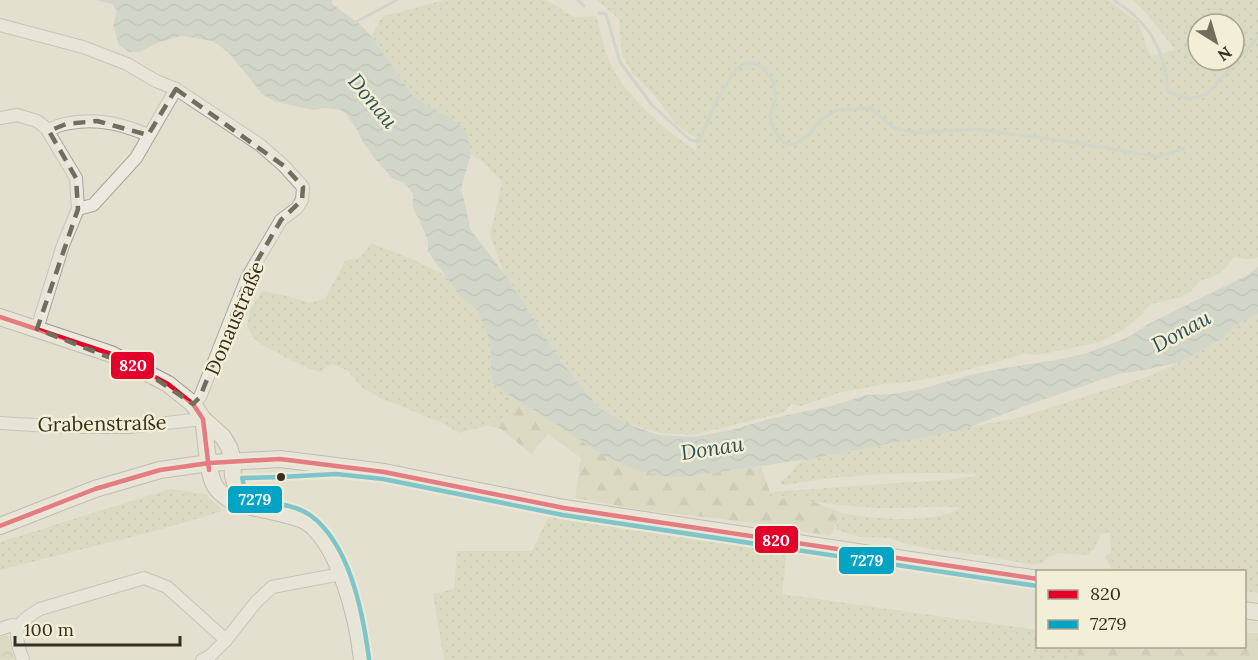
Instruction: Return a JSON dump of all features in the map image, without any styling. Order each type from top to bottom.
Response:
[{"type":"main road","points":[[0,317],[111,354],[168,384],[193,404],[203,419],[223,437],[229,447],[238,492],[247,506]]},
{"type":"main road","points":[[203,419],[209,469],[215,486],[224,496],[233,502],[304,521],[316,531],[331,552],[341,574],[356,624],[362,660]]},
{"type":"main road","points":[[0,527],[209,469],[280,459],[384,472],[564,508],[1036,579]]},
{"type":"street","name":"Donaustraße","points":[[0,26],[83,47],[127,64],[156,81],[176,89],[260,146],[284,166],[303,187],[302,200],[297,208],[281,220],[247,278],[200,397],[193,404]]},
{"type":"street","points":[[78,209],[93,205],[136,158],[176,89]]},
{"type":"street","points":[[0,118],[17,115],[37,121],[49,131],[76,178],[78,209],[63,245],[37,329]]},
{"type":"street","points":[[49,131],[53,127],[84,120],[114,123],[148,135]]},
{"type":"street","name":"Grabenstraße","points":[[0,423],[67,427],[129,427],[203,419]]},
{"type":"street","points":[[202,660],[210,656],[226,640],[256,602],[272,587],[341,574]]},
{"type":"street","points":[[23,660],[16,642],[19,626],[28,616],[40,609],[144,578],[167,587],[226,640]]},
{"type":"street","points":[[0,629],[12,625],[19,626]]},
{"type":"highlighted area","points":[[176,89],[284,166],[303,187],[302,200],[281,220],[247,278],[200,397],[193,404],[144,371],[37,329],[78,209],[76,178],[49,131],[66,124],[97,121],[148,135]]},
{"type":"green space","points":[[444,0],[546,0],[574,17],[596,16],[604,47],[617,76],[648,113],[696,150],[696,137],[677,125],[651,91],[633,74],[622,55],[619,19],[597,0],[1108,0],[1138,22],[1150,56],[1176,50],[1133,0],[1258,0],[1258,257],[1246,259],[1234,256],[1224,269],[1216,275],[1200,280],[1191,291],[1181,297],[1151,304],[1123,330],[1099,342],[1048,353],[1034,355],[1026,353],[952,374],[838,393],[801,406],[791,404],[785,411],[770,416],[693,435],[660,433],[627,424],[598,407],[561,361],[504,273],[490,235],[502,182],[483,162],[471,154],[468,135],[456,121],[414,97],[371,36],[382,17]]},
{"type":"green space","points":[[371,243],[445,275],[461,297],[477,310],[492,343],[493,383],[513,398],[508,414],[494,423],[460,433],[440,422],[380,398],[363,388],[347,370],[332,364],[319,372],[300,365],[261,344],[253,337],[247,326],[250,311],[262,291],[309,303],[325,299],[345,261],[361,257]]},
{"type":"green space","points":[[1258,314],[1258,593],[1246,591],[1246,570],[1112,570],[1105,557],[1111,553],[1110,533],[1101,534],[1094,549],[1087,555],[1059,553],[1043,563],[1033,565],[931,549],[889,538],[859,537],[835,529],[842,513],[887,519],[919,519],[934,517],[961,508],[878,508],[767,497],[770,492],[976,476],[976,474],[903,473],[831,478],[783,485],[780,482],[802,460],[1017,418],[1147,377],[1221,339],[1241,322]]},
{"type":"green space","points":[[513,398],[537,411],[606,457],[692,476],[761,466],[770,492],[767,497],[811,501],[842,513],[830,536],[763,524],[643,510],[575,498],[581,458],[548,434],[531,454],[501,429],[488,426],[502,419],[509,412]]},
{"type":"green space","points":[[170,489],[205,494],[223,511],[151,532],[0,570],[0,542]]},
{"type":"green space","points":[[557,512],[787,548],[782,594],[1036,630],[1036,648],[1079,648],[1076,660],[444,660],[433,594],[454,589],[457,551],[532,551],[547,520]]},
{"type":"green space","points":[[1246,633],[1258,633],[1258,660],[1076,660],[1079,648],[1246,648]]},
{"type":"green space","points":[[8,635],[15,660],[0,660],[0,637]]},
{"type":"water","name":"Donau","points":[[96,0],[332,0],[332,4],[360,24],[371,36],[414,97],[456,121],[468,135],[471,154],[461,189],[470,229],[504,273],[561,361],[598,407],[627,424],[659,435],[693,437],[731,430],[769,419],[831,406],[866,395],[893,394],[921,389],[966,376],[1087,353],[1129,337],[1166,315],[1246,276],[1258,267],[1258,314],[1241,322],[1221,339],[1180,362],[1118,374],[965,429],[809,459],[692,476],[663,477],[606,457],[493,383],[491,343],[477,310],[461,297],[428,252],[428,240],[413,207],[413,193],[404,183],[392,178],[375,159],[347,115],[341,110],[325,108],[313,110],[276,102],[263,95],[229,53],[213,41],[182,36],[159,42],[139,52],[129,52],[119,45],[113,26],[117,11],[112,4]]},
{"type":"waterway","points":[[354,23],[397,0]]},
{"type":"waterway","points":[[578,0],[584,6]]},
{"type":"waterway","points":[[1114,0],[1134,15],[1156,43],[1163,62],[1168,92],[1189,99],[1207,94],[1258,37]]},
{"type":"waterway","points":[[599,13],[606,14],[620,62],[652,105],[690,140],[699,141],[718,98],[736,69],[747,62],[761,66],[772,80],[776,96],[770,116],[775,132],[783,142],[794,145],[811,133],[818,122],[836,110],[870,108],[894,128],[917,133],[975,129],[1159,157],[1184,148]]},
{"type":"transit line","name":"820","points":[[0,317],[111,354],[168,384],[193,404],[203,419],[209,470]]},
{"type":"transit line","name":"820","points":[[0,526],[95,489],[160,470],[209,463],[280,459],[384,472],[564,508],[1036,579]]},
{"type":"transit line","name":"7279","points":[[369,659],[358,601],[345,561],[335,543],[324,528],[304,511],[252,499],[245,489],[242,478],[336,474],[383,479],[563,515],[1036,586]]}]
